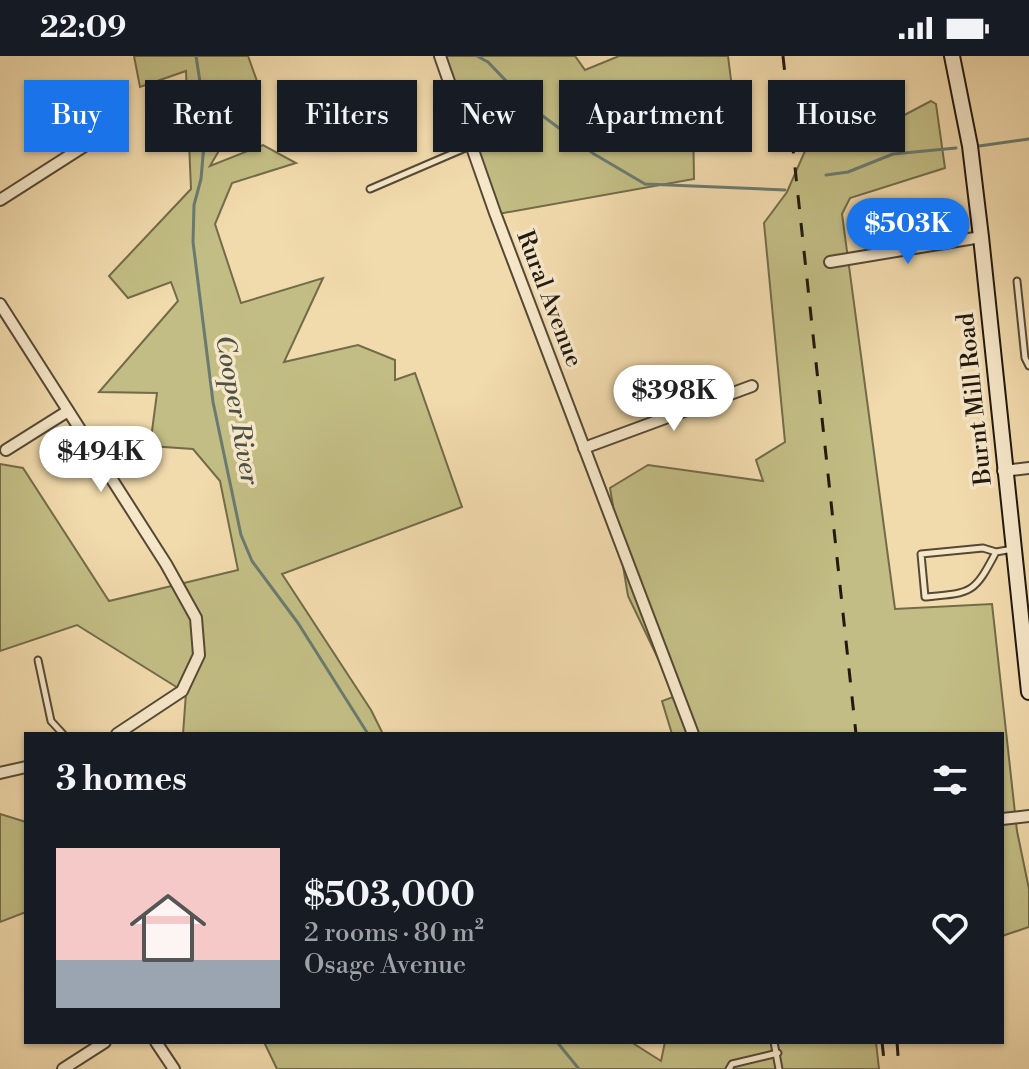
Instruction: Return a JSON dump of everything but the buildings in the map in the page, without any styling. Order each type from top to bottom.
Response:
[{"type":"main road","name":"Burnt Mill Road","points":[[952,56],[970,146],[1029,692]]},
{"type":"street","name":"Rural Avenue","points":[[440,56],[448,80]]},
{"type":"street","points":[[0,200],[75,152]]},
{"type":"street","name":"Rural Avenue","points":[[474,152],[692,732]]},
{"type":"street","points":[[830,262],[981,237]]},
{"type":"street","points":[[0,304],[166,564],[196,618],[199,655],[182,691],[120,732]]},
{"type":"street","points":[[584,448],[752,386]]},
{"type":"street","points":[[6,450],[68,411]]},
{"type":"street","points":[[1003,471],[1029,468]]},
{"type":"street","points":[[0,773],[24,767]]},
{"type":"street","points":[[1004,819],[1029,816]]},
{"type":"street","points":[[63,1069],[102,1044]]},
{"type":"street","points":[[157,1044],[174,1069]]},
{"type":"lane","points":[[370,189],[455,152]]},
{"type":"lane","points":[[1017,281],[1025,358],[1029,366]]},
{"type":"lane","points":[[996,552],[975,589],[966,594],[925,597],[921,554],[983,548],[996,552],[1013,549]]},
{"type":"lane","points":[[38,660],[51,721],[61,732]]},
{"type":"lane","points":[[775,1044],[779,1069]]},
{"type":"lane","points":[[729,1069],[732,1064],[778,1053]]},
{"type":"shaded area","points":[[134,56],[248,56],[257,80],[186,80],[186,71],[160,80],[145,80],[145,85],[140,87]]},
{"type":"shaded area","points":[[441,56],[575,56],[585,70],[619,56],[728,56],[731,80],[559,80],[559,152],[694,152],[694,179],[498,214],[476,152],[543,152],[543,80],[450,80]]},
{"type":"shaded area","points":[[931,101],[936,104],[945,168],[850,198],[842,214],[895,609],[992,604],[1017,831],[1029,889],[1029,927],[1004,935],[1004,732],[671,732],[662,701],[676,696],[628,596],[610,488],[648,465],[763,481],[756,460],[785,442],[764,223],[787,192],[805,152],[905,152],[905,115]]},
{"type":"shaded area","points":[[263,145],[296,163],[232,183],[215,224],[241,303],[323,278],[284,362],[358,345],[395,360],[395,380],[415,373],[462,507],[282,574],[371,710],[382,732],[183,732],[186,693],[77,625],[0,651],[0,464],[23,468],[109,601],[238,570],[220,481],[193,449],[150,446],[157,393],[99,392],[178,301],[171,282],[128,298],[109,276],[191,189],[189,152],[218,152],[210,166],[245,152],[261,152]]},
{"type":"shaded area","points":[[0,814],[24,821],[24,913],[0,922]]},
{"type":"shaded area","points":[[265,1044],[634,1044],[661,1061],[665,1044],[876,1044],[879,1069],[277,1069]]},
{"type":"waterway","name":"Cooper River","points":[[196,56],[206,121],[201,179],[194,205],[193,242],[213,402],[241,535],[252,561],[298,623],[367,732]]},
{"type":"waterway","points":[[477,56],[488,62],[532,108],[594,154],[645,184],[785,190]]},
{"type":"waterway","points":[[979,146],[1029,139]]},
{"type":"waterway","points":[[826,175],[848,172],[893,154],[956,148]]},
{"type":"waterway","name":"Cooper River","points":[[559,1044],[579,1069]]},
{"type":"railway","points":[[783,56],[856,732]]},
{"type":"railway","points":[[882,1044],[885,1069]]},
{"type":"railway","points":[[897,1044],[899,1069]]}]
